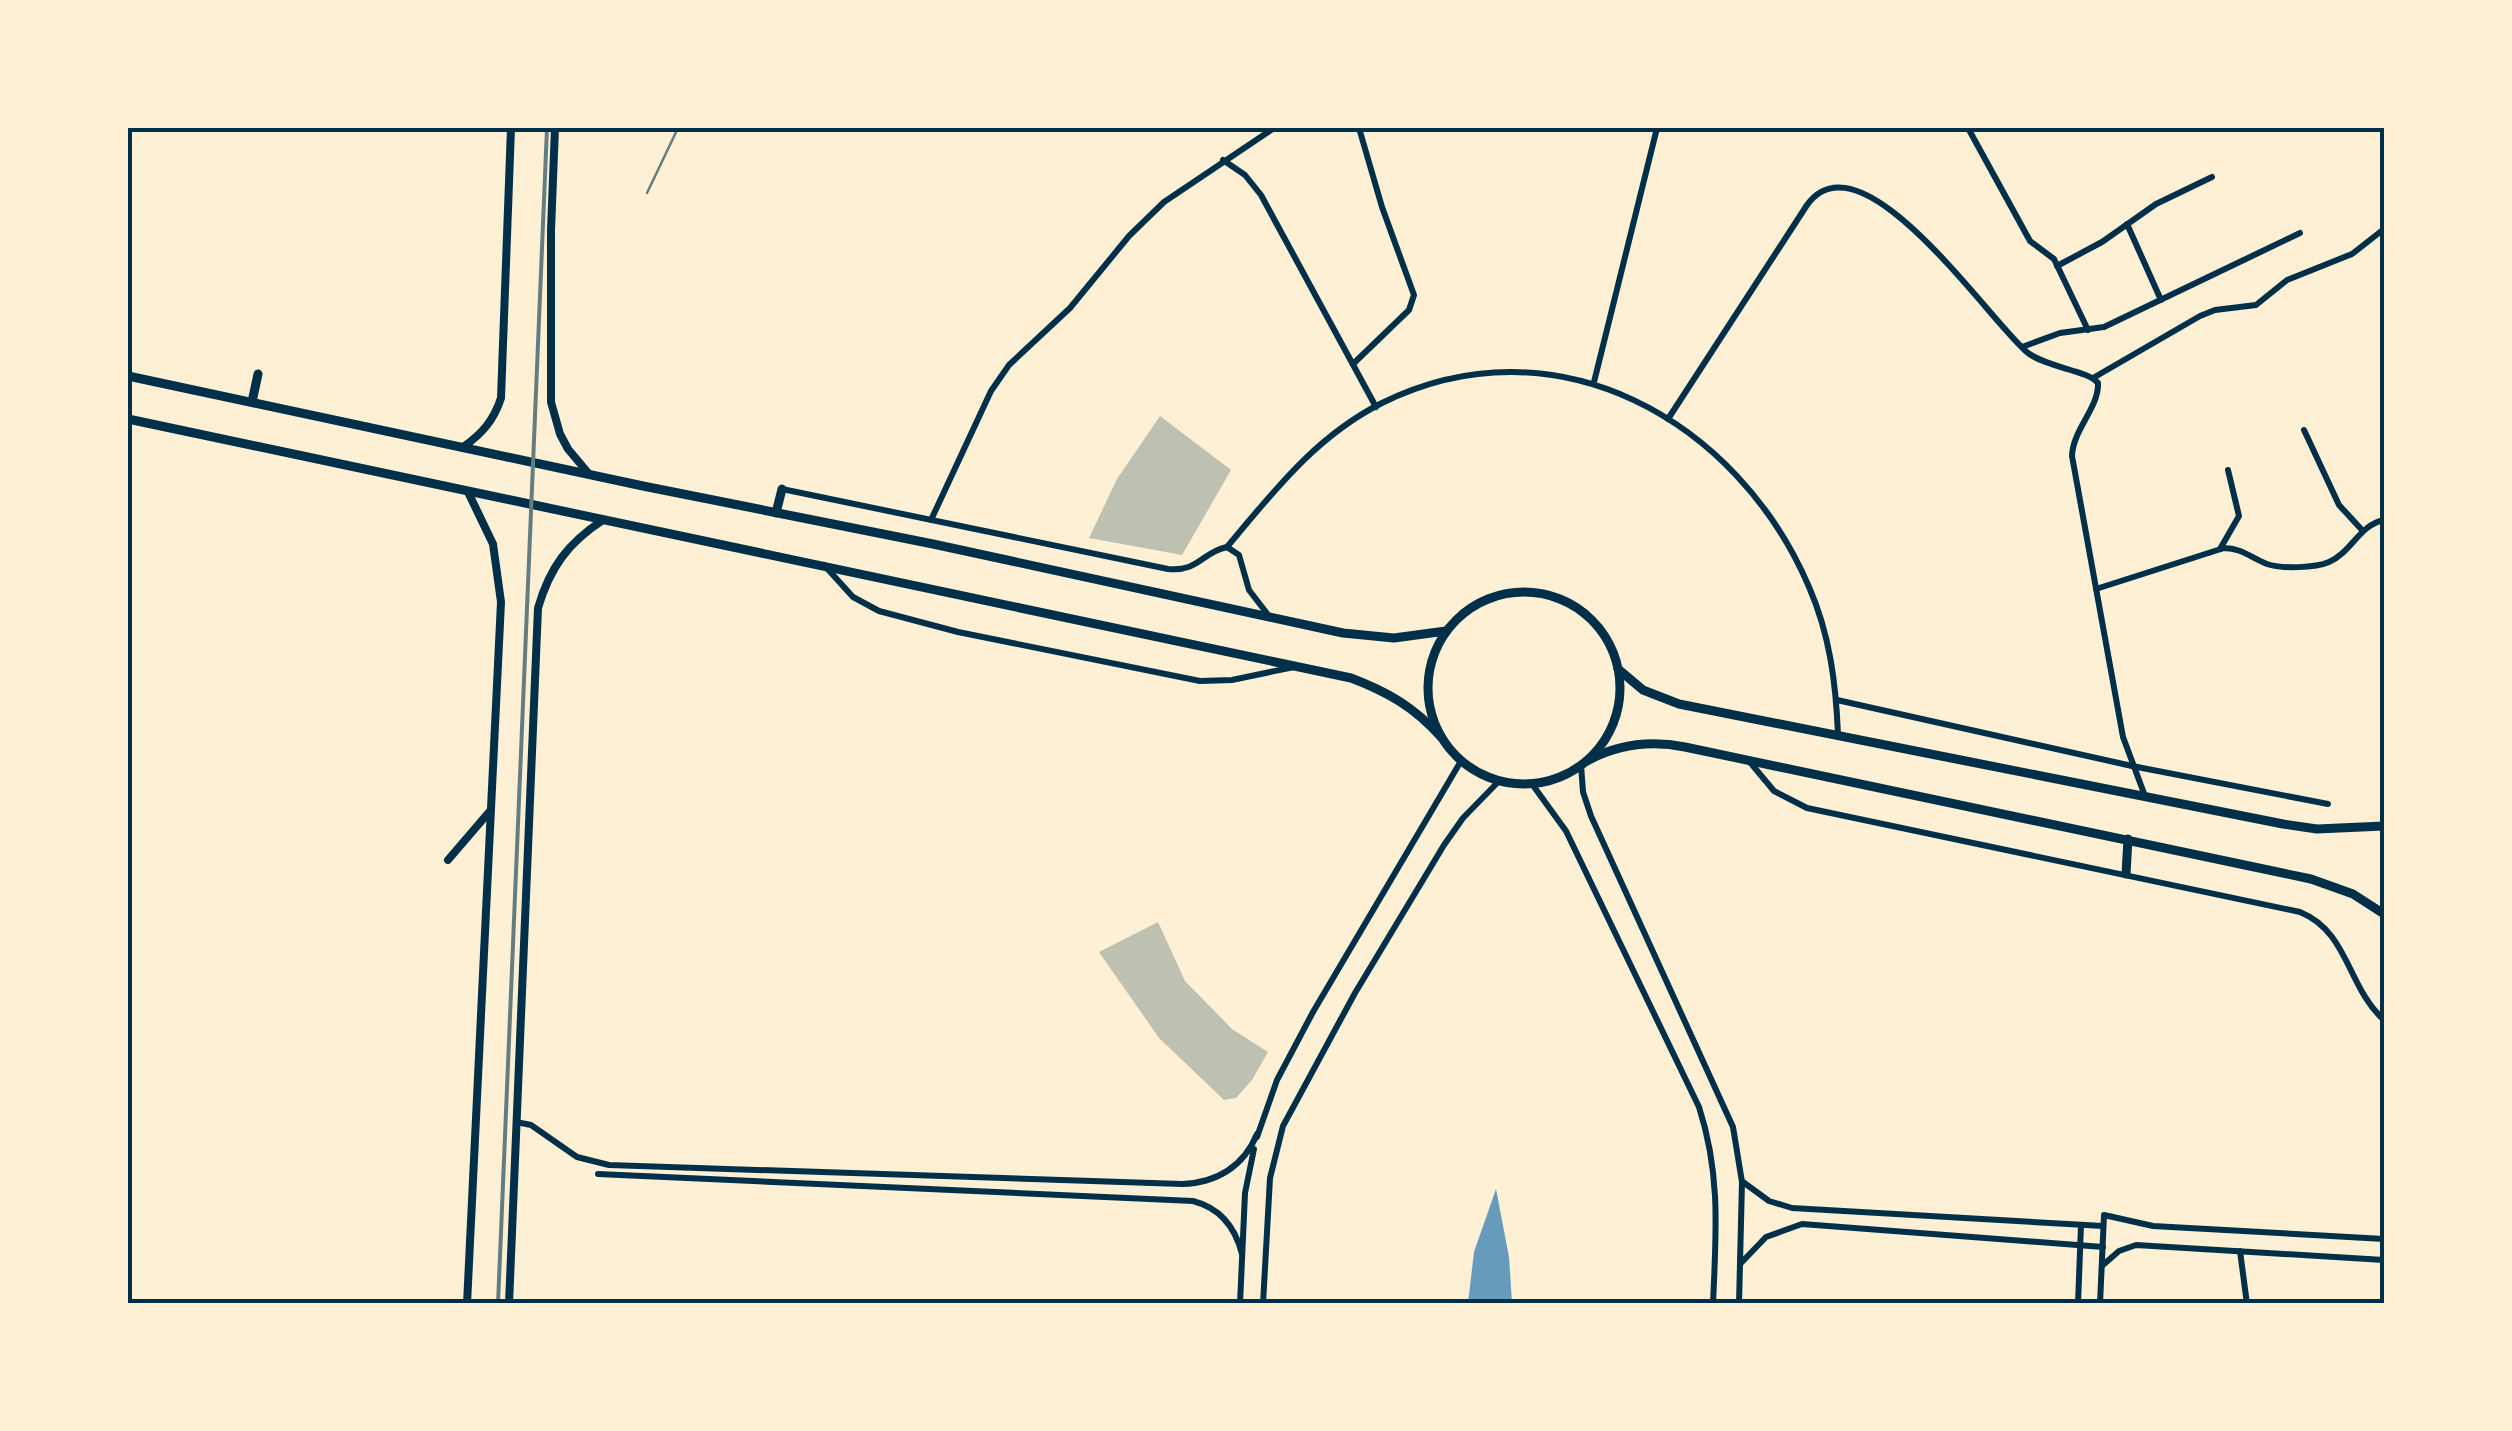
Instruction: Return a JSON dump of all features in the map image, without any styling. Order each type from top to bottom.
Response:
[{"type":"main road","points":[[252,402],[258,374]]},
{"type":"main road","points":[[128,376],[1368,637],[1446,631]]},
{"type":"main road","points":[[128,419],[1351,678],[1378,688],[1422,716],[1462,762],[1499,781],[1549,781],[1616,748],[1672,744],[2332,885],[2384,914]]},
{"type":"main road","points":[[776,512],[782,489]]},
{"type":"main road","points":[[1441,736],[1430,711],[1428,683],[1433,656],[1446,631],[1466,611],[1490,598],[1517,592],[1544,594],[1570,604],[1592,620],[1609,643],[1618,669],[1620,694],[1614,719],[1603,742],[1584,763]]},
{"type":"main road","points":[[1618,669],[1643,690],[1679,704],[2317,829],[2384,826]]},
{"type":"main road","points":[[2126,874],[2128,840]]},
{"type":"street","points":[[463,448],[482,433],[501,398],[511,128]]},
{"type":"street","points":[[556,128],[551,230],[551,402],[560,434],[590,474]]},
{"type":"street","points":[[931,520],[1002,374],[1070,308],[1146,218],[1183,187],[1274,128]]},
{"type":"street","points":[[1353,364],[1409,310],[1414,295],[1359,128]]},
{"type":"street","points":[[1594,382],[1657,128]]},
{"type":"street","points":[[1968,128],[2030,241],[2050,255],[2057,266],[2089,331]]},
{"type":"street","points":[[1223,160],[1261,195],[1376,407]]},
{"type":"street","points":[[2057,266],[2102,242],[2160,202],[2212,177]]},
{"type":"street","points":[[1668,419],[1812,198],[1836,186],[1862,192],[1922,237],[2022,347],[2047,365],[2094,378],[2207,312],[2256,305],[2287,280],[2352,254],[2384,229]]},
{"type":"street","points":[[2127,224],[2161,300]]},
{"type":"street","points":[[2022,347],[2060,334],[2104,327],[2300,233]]},
{"type":"street","points":[[782,489],[1174,570],[1194,567],[1227,547],[1326,438],[1413,390],[1480,374],[1547,373],[1594,382],[1668,419],[1699,440],[1752,493],[1794,555],[1823,624],[1838,735]]},
{"type":"street","points":[[2094,378],[2099,390],[2078,429],[2072,456],[2123,737],[2146,797]]},
{"type":"street","points":[[2304,430],[2341,508],[2362,530]]},
{"type":"street","points":[[2220,550],[2239,519],[2228,470]]},
{"type":"street","points":[[467,1304],[501,602],[499,573],[488,530],[468,492]]},
{"type":"street","points":[[509,1304],[538,608],[546,581],[560,556],[579,535],[603,520]]},
{"type":"street","points":[[2096,589],[2220,550],[2238,549],[2273,566],[2319,564],[2334,558],[2362,530],[2384,520]]},
{"type":"street","points":[[1227,547],[1239,555],[1249,590],[1270,617]]},
{"type":"street","points":[[823,564],[841,587],[865,605],[958,632],[1200,681],[1232,680],[1296,666]]},
{"type":"street","points":[[1836,700],[2132,766],[2328,804]]},
{"type":"street","points":[[1748,760],[1774,791],[1807,808],[2308,915],[2335,938],[2361,994],[2384,1020]]},
{"type":"street","points":[[1240,1304],[1245,1193],[1257,1134],[1277,1080],[1313,1012],[1462,762]]},
{"type":"street","points":[[1584,763],[1582,792],[1728,1109],[1742,1182],[1739,1304]]},
{"type":"street","points":[[1263,1304],[1270,1178],[1275,1152],[1294,1102],[1444,845],[1463,818],[1499,781]]},
{"type":"street","points":[[1532,784],[1566,832],[1699,1108],[1715,1168],[1718,1199],[1713,1304]]},
{"type":"street","points":[[448,860],[490,811]]},
{"type":"street","points":[[516,1122],[531,1125],[569,1153],[608,1165],[1194,1184],[1218,1177],[1238,1164],[1257,1134]]},
{"type":"street","points":[[880,1173],[880,1186]]},
{"type":"street","points":[[598,1174],[1192,1200],[1211,1207],[1226,1219],[1242,1254]]},
{"type":"street","points":[[906,1188],[907,1174]]},
{"type":"street","points":[[1742,1182],[1769,1200],[1792,1208],[2103,1226]]},
{"type":"street","points":[[2100,1304],[2104,1215],[2153,1226],[2384,1240]]},
{"type":"street","points":[[1741,1264],[1766,1238],[1790,1226],[1814,1224],[2102,1247]]},
{"type":"street","points":[[2078,1304],[2081,1225]]},
{"type":"street","points":[[2102,1266],[2118,1251],[2136,1245],[2384,1260]]},
{"type":"street","points":[[2240,1251],[2247,1304]]},
{"type":"water","points":[[1496,1189],[1509,1257],[1512,1303],[1468,1303],[1474,1252]]},
{"type":"building","points":[[1160,416],[1231,470],[1182,555],[1089,538],[1117,479]]},
{"type":"building","points":[[1158,922],[1185,981],[1232,1029],[1268,1052],[1236,1098],[1224,1100],[1159,1038],[1099,952]]},
{"type":"tram line","points":[[647,193],[678,128]]},
{"type":"railway","points":[[498,1304],[547,128]]}]
